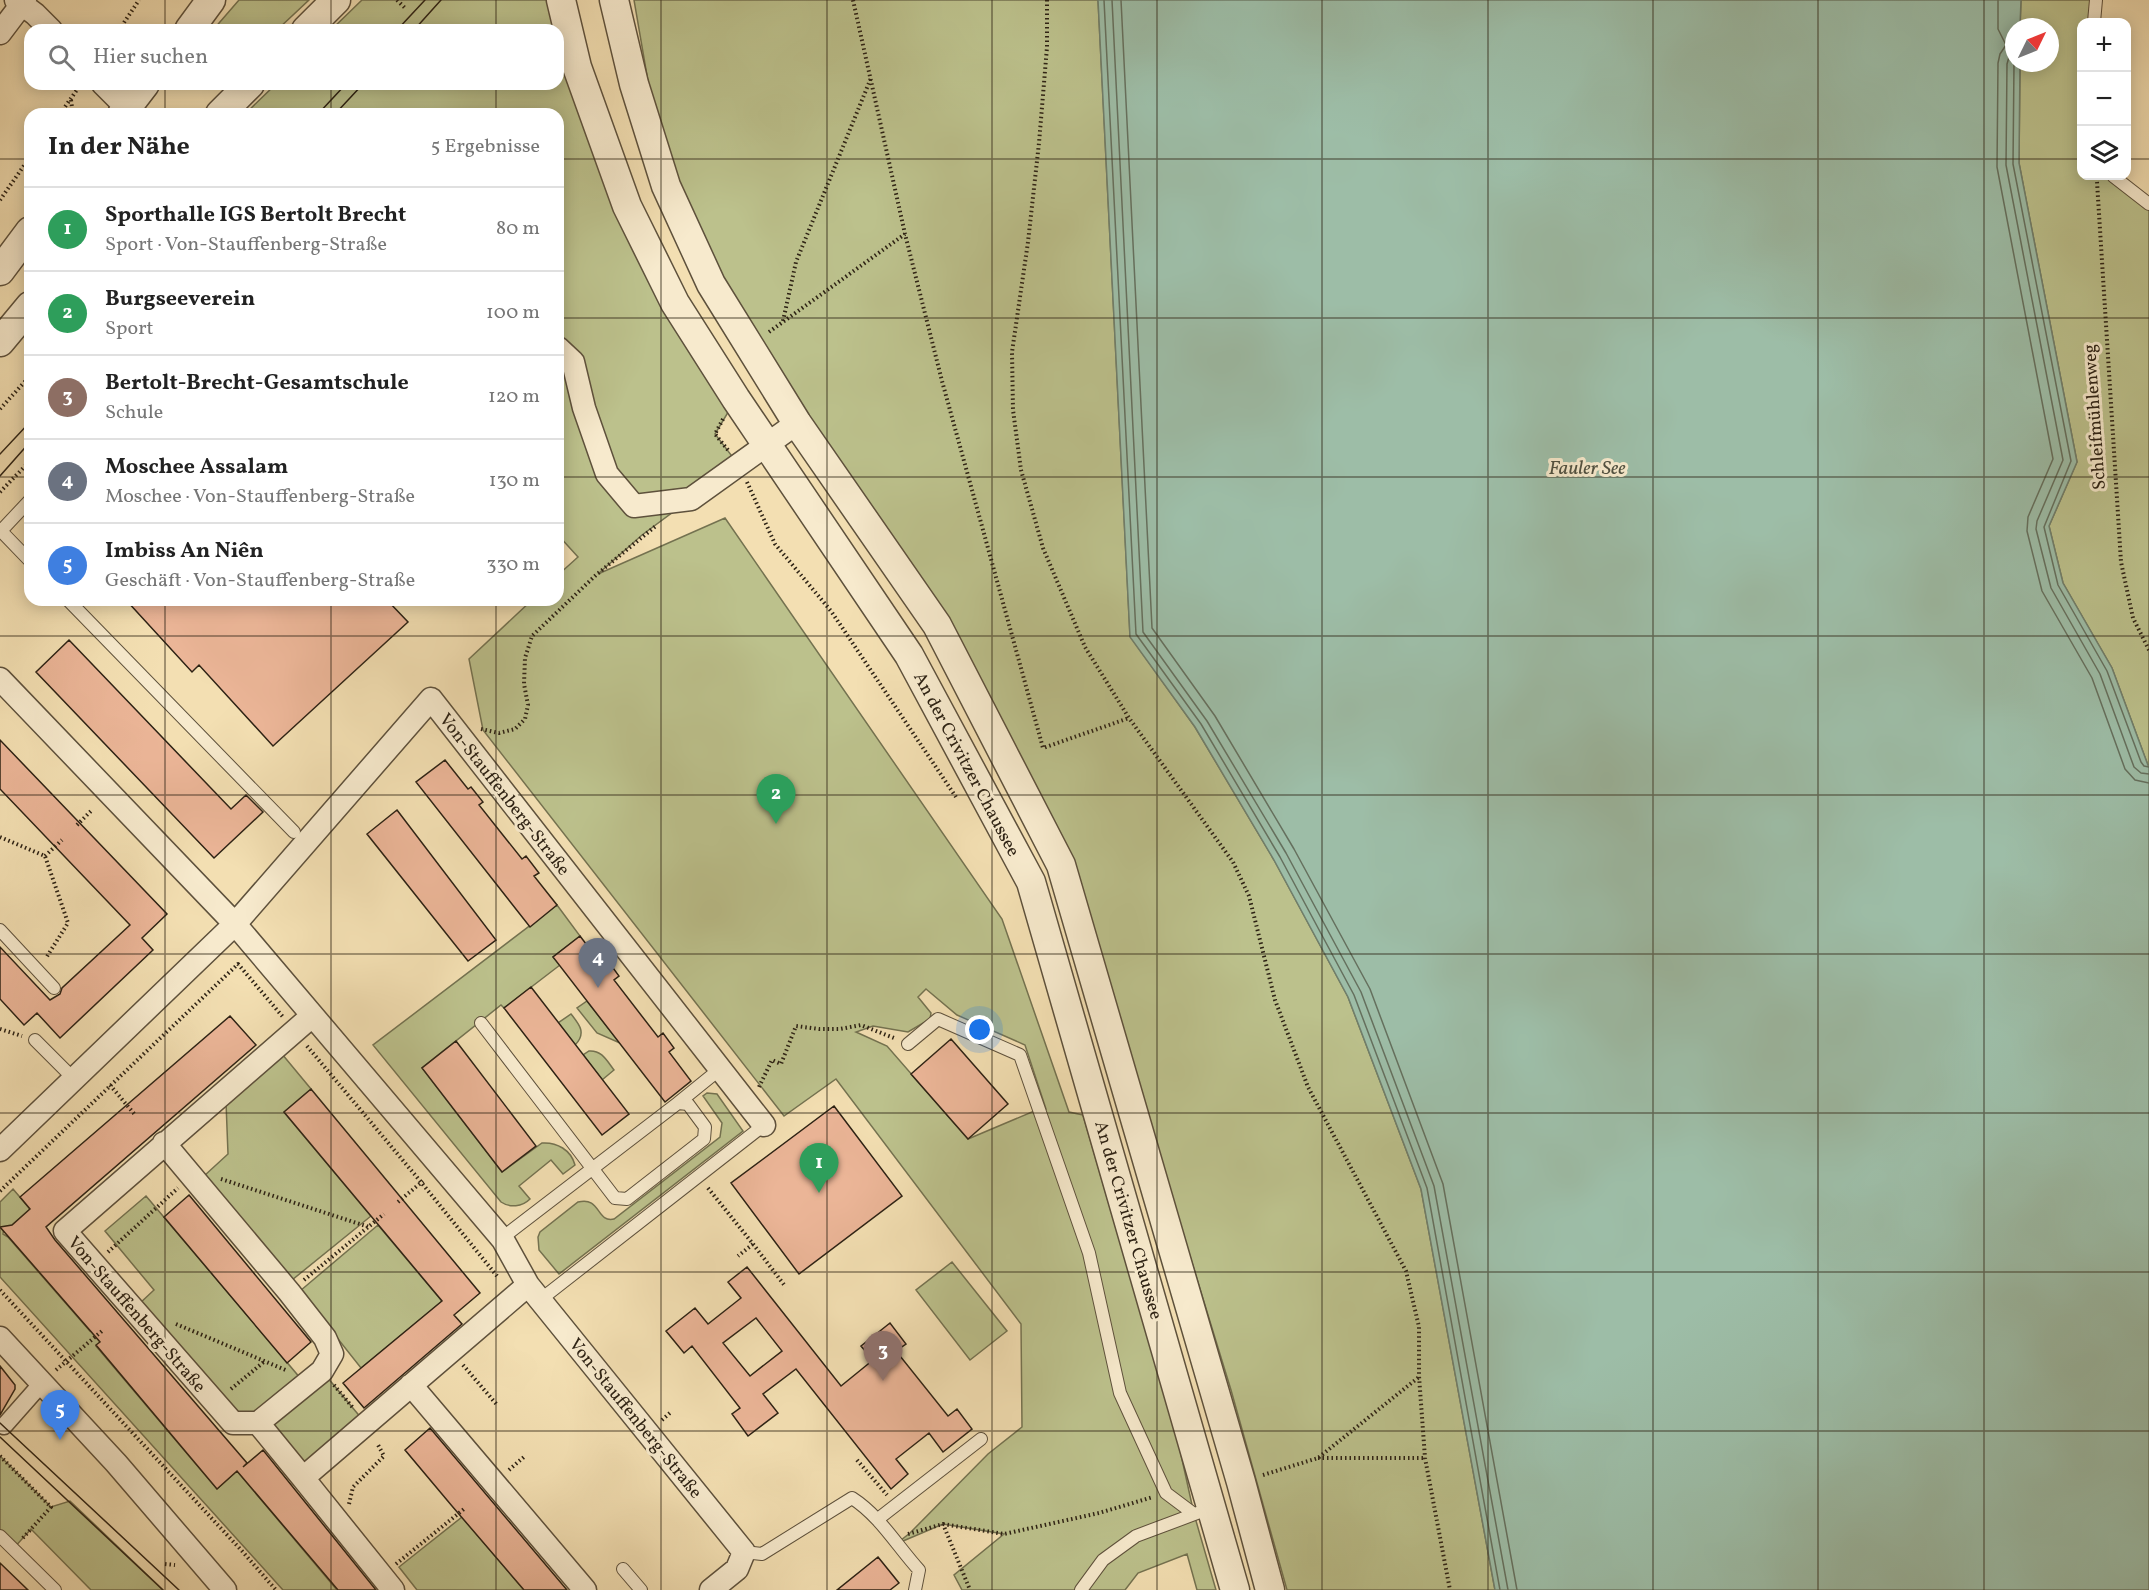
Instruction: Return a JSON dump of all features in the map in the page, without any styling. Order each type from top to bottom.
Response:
[{"type":"street","points":[[193,24],[211,0]]},
{"type":"street","points":[[312,24],[336,0]]},
{"type":"street","name":"An der Crivitzer Chaussee","points":[[561,0],[577,67],[627,206],[675,303],[766,444],[909,655],[1031,882],[1203,1511],[1235,1590]]},
{"type":"street","name":"An der Crivitzer Chaussee","points":[[614,0],[634,84],[666,186],[711,284],[797,423],[937,625],[1061,865],[1241,1482],[1270,1590]]},
{"type":"street","points":[[0,33],[21,2],[45,24]]},
{"type":"street","points":[[108,90],[124,108]]},
{"type":"street","points":[[130,108],[141,90]]},
{"type":"street","points":[[226,108],[244,90]]},
{"type":"street","points":[[0,271],[24,239]]},
{"type":"street","points":[[0,342],[24,313]]},
{"type":"street","points":[[564,354],[573,362],[584,408],[607,474],[634,506],[691,499],[797,423]]},
{"type":"street","name":"Von-Stauffenberg-Straße","points":[[0,679],[235,924],[502,1238],[527,1294],[744,1552]]},
{"type":"street","name":"Von-Stauffenberg-Straße","points":[[0,1150],[235,924],[431,699],[764,1125]]},
{"type":"street","name":"Von-Stauffenberg-Straße","points":[[258,1423],[233,1423],[65,1231],[312,1016]]},
{"type":"street","points":[[164,1143],[325,1338],[332,1354],[322,1371],[258,1423],[387,1583]]},
{"type":"street","points":[[303,1478],[451,1351],[527,1294]]},
{"type":"street","points":[[0,1338],[12,1357],[42,1383],[116,1463],[225,1590]]},
{"type":"street","points":[[4,1426],[42,1383]]},
{"type":"street","points":[[411,1385],[585,1590]]},
{"type":"street","points":[[711,1590],[737,1569],[744,1552]]},
{"type":"lane","points":[[2094,18],[2096,0]]},
{"type":"lane","points":[[2118,180],[2149,204]]},
{"type":"lane","points":[[24,506],[1,531],[24,555]]},
{"type":"lane","points":[[74,606],[294,832]]},
{"type":"lane","points":[[0,930],[54,988]]},
{"type":"lane","points":[[908,1044],[938,1019],[1020,1055],[1089,1253],[1120,1393],[1166,1493],[1203,1511]]},
{"type":"lane","points":[[481,1023],[615,1198],[627,1199],[704,1139],[705,1127],[688,1104],[678,1103]]},
{"type":"lane","points":[[35,1040],[74,1079]]},
{"type":"lane","points":[[502,1238],[720,1069]]},
{"type":"lane","points":[[527,1294],[698,1176],[764,1125]]},
{"type":"lane","points":[[878,1519],[981,1439]]},
{"type":"lane","points":[[744,1552],[762,1554],[852,1498],[878,1519],[919,1570],[915,1590]]},
{"type":"lane","points":[[1082,1590],[1103,1560],[1136,1536],[1203,1511]]},
{"type":"lane","points":[[0,1536],[55,1590]]},
{"type":"lane","points":[[623,1569],[641,1590]]},
{"type":"path","points":[[123,24],[140,0]]},
{"type":"path","points":[[398,0],[405,8]]},
{"type":"path","points":[[854,0],[905,234],[942,381],[1043,748],[1129,718]]},
{"type":"path","points":[[1047,0],[1047,48],[1039,143],[1012,352],[1013,410],[1021,470],[1043,548],[1085,647],[1129,718],[1233,862],[1249,896],[1275,1000],[1308,1087],[1406,1271],[1419,1327],[1419,1376],[1425,1458],[1450,1590]]},
{"type":"path","points":[[783,321],[796,262],[871,77]]},
{"type":"path","points":[[64,108],[77,90]]},
{"type":"path","points":[[70,99],[72,108]]},
{"type":"path","points":[[0,200],[24,166]]},
{"type":"path","name":"Schleifmühlenweg","points":[[2097,180],[2121,562],[2133,618],[2149,651]]},
{"type":"path","points":[[768,334],[905,234]]},
{"type":"path","points":[[0,409],[24,383]]},
{"type":"path","points":[[738,464],[775,544],[831,611],[961,805]]},
{"type":"path","points":[[0,492],[24,466]]},
{"type":"path","points":[[564,606],[596,575],[658,523]]},
{"type":"path","points":[[475,727],[499,733],[515,729],[525,719],[528,705],[524,684],[525,658],[532,636],[563,606]]},
{"type":"path","points":[[77,825],[92,810]]},
{"type":"path","points":[[0,837],[45,856],[68,923],[38,971]]},
{"type":"path","points":[[45,856],[62,840]]},
{"type":"path","points":[[0,1191],[238,964],[422,1182],[527,1294]]},
{"type":"path","points":[[760,1085],[772,1060],[781,1064],[796,1026],[840,1029],[861,1025],[908,1044]]},
{"type":"path","points":[[0,1029],[35,1040]]},
{"type":"path","points":[[111,1085],[136,1116]]},
{"type":"path","points":[[398,1202],[439,1165]]},
{"type":"path","points":[[94,1264],[187,1171],[369,1227]]},
{"type":"path","points":[[698,1176],[785,1286]]},
{"type":"path","points":[[289,1292],[384,1214]]},
{"type":"path","points":[[738,1256],[753,1244]]},
{"type":"path","points":[[0,1290],[276,1590]]},
{"type":"path","points":[[172,1323],[285,1371],[322,1371],[367,1425],[384,1456],[353,1487],[343,1529]]},
{"type":"path","points":[[42,1383],[102,1331]]},
{"type":"path","points":[[451,1351],[498,1406]]},
{"type":"path","points":[[215,1403],[265,1361]]},
{"type":"path","points":[[1317,1458],[1419,1376]]},
{"type":"path","points":[[0,1456],[51,1507],[13,1548]]},
{"type":"path","points":[[1241,1482],[1317,1458],[1425,1458]]},
{"type":"path","points":[[857,1460],[895,1504]]},
{"type":"path","points":[[896,1544],[910,1533],[943,1524],[1004,1534],[1099,1513],[1166,1493]]},
{"type":"path","points":[[387,1583],[464,1509]]},
{"type":"path","points":[[943,1524],[970,1590]]},
{"type":"shaded area","points":[[239,0],[309,0],[283,24],[218,24]]},
{"type":"shaded area","points":[[362,0],[561,0],[627,206],[736,399],[715,434],[738,464],[642,535],[598,574],[725,518],[1002,919],[1069,1112],[1083,1115],[1178,1441],[1194,1514],[1216,1590],[1197,1590],[1187,1554],[1138,1573],[1125,1590],[962,1590],[954,1575],[1004,1534],[943,1524],[896,1544],[910,1533],[988,1454],[1022,1427],[1021,1324],[836,1079],[784,1116],[483,730],[469,659],[526,606],[564,606],[564,570],[578,557],[564,542],[564,108],[251,108],[270,90],[564,90],[564,24],[337,24]],"holes":[[[926,989],[957,1015],[1025,1045],[1046,1109],[1039,1109],[968,1139],[887,1046],[856,1032],[873,1026],[908,1032],[930,1019],[931,1013],[918,997]]]},
{"type":"shaded area","points":[[634,0],[1098,0],[1130,636],[1195,727],[1274,860],[1348,997],[1421,1189],[1495,1590],[1287,1590],[1231,1390],[1089,927],[1061,865],[666,186]]},
{"type":"shaded area","points":[[2021,0],[2096,0],[2094,18],[2077,18],[2077,180],[2118,180],[2149,204],[2149,768],[2112,668],[2063,583],[2049,526],[2077,462],[2019,163],[2020,72],[2059,72],[2059,18],[2020,18]]},
{"type":"shaded area","points":[[557,905],[580,936],[553,957],[560,965],[504,1008],[501,1005],[422,1068],[502,1172],[542,1143],[563,1148],[570,1155],[575,1165],[563,1174],[551,1160],[519,1186],[530,1199],[523,1204],[512,1206],[501,1202],[373,1045]]},
{"type":"shaded area","points":[[587,1001],[620,1043],[597,1033],[577,1008]]},
{"type":"shaded area","points":[[571,1014],[581,1029],[581,1036],[575,1045],[558,1023]]},
{"type":"shaded area","points":[[589,1051],[601,1054],[614,1070],[602,1080],[583,1055]]},
{"type":"shaded area","points":[[282,1054],[311,1089],[284,1112],[371,1216],[292,1280],[204,1176],[228,1154],[226,1102]]},
{"type":"shaded area","points":[[707,1093],[717,1094],[743,1131],[559,1274],[539,1250],[540,1232],[578,1202],[591,1203],[604,1217],[614,1219],[720,1137],[722,1123],[703,1096]]},
{"type":"shaded area","points":[[13,1189],[30,1209],[11,1226],[4,1227],[3,1234],[90,1331],[107,1336],[96,1346],[217,1489],[237,1471],[337,1590],[283,1590],[0,1277],[0,1202]]},
{"type":"shaded area","points":[[146,1196],[301,1379],[254,1416],[235,1416],[139,1304],[154,1290],[105,1231]]},
{"type":"shaded area","points":[[378,1225],[442,1301],[361,1368],[300,1291]]},
{"type":"shaded area","points":[[952,1262],[1007,1331],[970,1360],[916,1290]]},
{"type":"shaded area","points":[[322,1371],[367,1425],[303,1478],[258,1423]]},
{"type":"shaded area","points":[[0,1456],[51,1507],[70,1501],[163,1590],[91,1590],[31,1529],[13,1549],[0,1536]]},
{"type":"shaded area","points":[[462,1517],[524,1590],[417,1590],[399,1567]]},
{"type":"water","name":"Fauler See","points":[[1098,0],[2021,0],[2020,18],[2005,18],[2005,72],[2020,72],[2019,163],[2077,462],[2049,526],[2063,583],[2112,668],[2149,768],[2149,1590],[1495,1590],[1421,1189],[1348,997],[1274,860],[1195,727],[1130,637]]},
{"type":"building","points":[[132,606],[393,606],[408,622],[273,746],[199,665],[192,672]]},
{"type":"building","points":[[69,640],[231,809],[246,795],[263,812],[214,858],[36,672]]},
{"type":"building","points":[[0,740],[167,914],[142,938],[153,950],[60,1038],[37,1013],[24,1025],[0,999],[0,947],[50,1000],[60,994],[62,988],[130,925],[0,789]]},
{"type":"building","points":[[445,760],[468,789],[471,787],[483,802],[479,805],[522,859],[526,856],[539,873],[534,876],[557,905],[530,927],[416,782]]},
{"type":"building","points":[[397,810],[496,940],[468,961],[367,834]]},
{"type":"building","points":[[580,936],[602,965],[608,961],[619,976],[614,980],[658,1037],[663,1033],[674,1048],[669,1052],[691,1081],[665,1102],[553,957]]},
{"type":"building","points":[[531,987],[629,1114],[602,1135],[504,1008]]},
{"type":"building","points":[[230,1016],[256,1045],[46,1227],[247,1463],[243,1467],[263,1450],[376,1590],[338,1590],[237,1471],[217,1489],[96,1345],[100,1342],[0,1227],[12,1225],[30,1209],[20,1197]]},
{"type":"building","points":[[951,1039],[1008,1104],[968,1139],[911,1074]]},
{"type":"building","points":[[456,1041],[536,1146],[502,1172],[422,1068]]},
{"type":"building","points":[[311,1089],[480,1293],[454,1315],[462,1324],[364,1408],[343,1383],[442,1301],[284,1112]]},
{"type":"building","points":[[834,1106],[902,1196],[799,1274],[731,1183]]},
{"type":"building","points":[[189,1195],[311,1342],[287,1363],[164,1217]]},
{"type":"building","points":[[747,1267],[841,1386],[873,1360],[861,1346],[890,1323],[906,1344],[896,1351],[948,1416],[957,1409],[972,1429],[943,1452],[929,1433],[896,1459],[908,1474],[891,1489],[796,1369],[763,1394],[778,1413],[748,1436],[732,1414],[740,1408],[692,1346],[684,1353],[666,1331],[695,1308],[708,1324],[741,1298],[728,1282]],"holes":[[[756,1318],[782,1351],[750,1376],[723,1343]]]},
{"type":"building","points":[[0,1366],[15,1385],[15,1389],[0,1415]]},
{"type":"building","points":[[430,1428],[567,1590],[524,1590],[452,1506],[405,1450]]},
{"type":"building","points":[[878,1557],[899,1583],[890,1590],[837,1590]]},
{"type":"building","points":[[0,1563],[28,1590],[0,1590]]},
{"type":"tram line","points":[[403,24],[425,0]]},
{"type":"tram line","points":[[419,24],[441,0]]},
{"type":"tram line","points":[[324,108],[340,90]]},
{"type":"tram line","points":[[341,108],[357,90]]},
{"type":"tram line","points":[[0,454],[24,428]]},
{"type":"tram line","points":[[0,476],[24,449]]},
{"type":"tram line","points":[[0,1423],[179,1590]]},
{"type":"tram line","points":[[0,1437],[163,1590]]},
{"type":"place","name":"Burgseeverein","points":[[776,824]]},
{"type":"place","name":"Moschee Assalam","points":[[598,988]]},
{"type":"place","name":"Sporthalle IGS Bertolt Brecht","points":[[819,1193]]},
{"type":"place","name":"Bertolt-Brecht-Gesamtschule","points":[[883,1381]]},
{"type":"place","name":"Imbiss An Niên","points":[[60,1440]]}]
